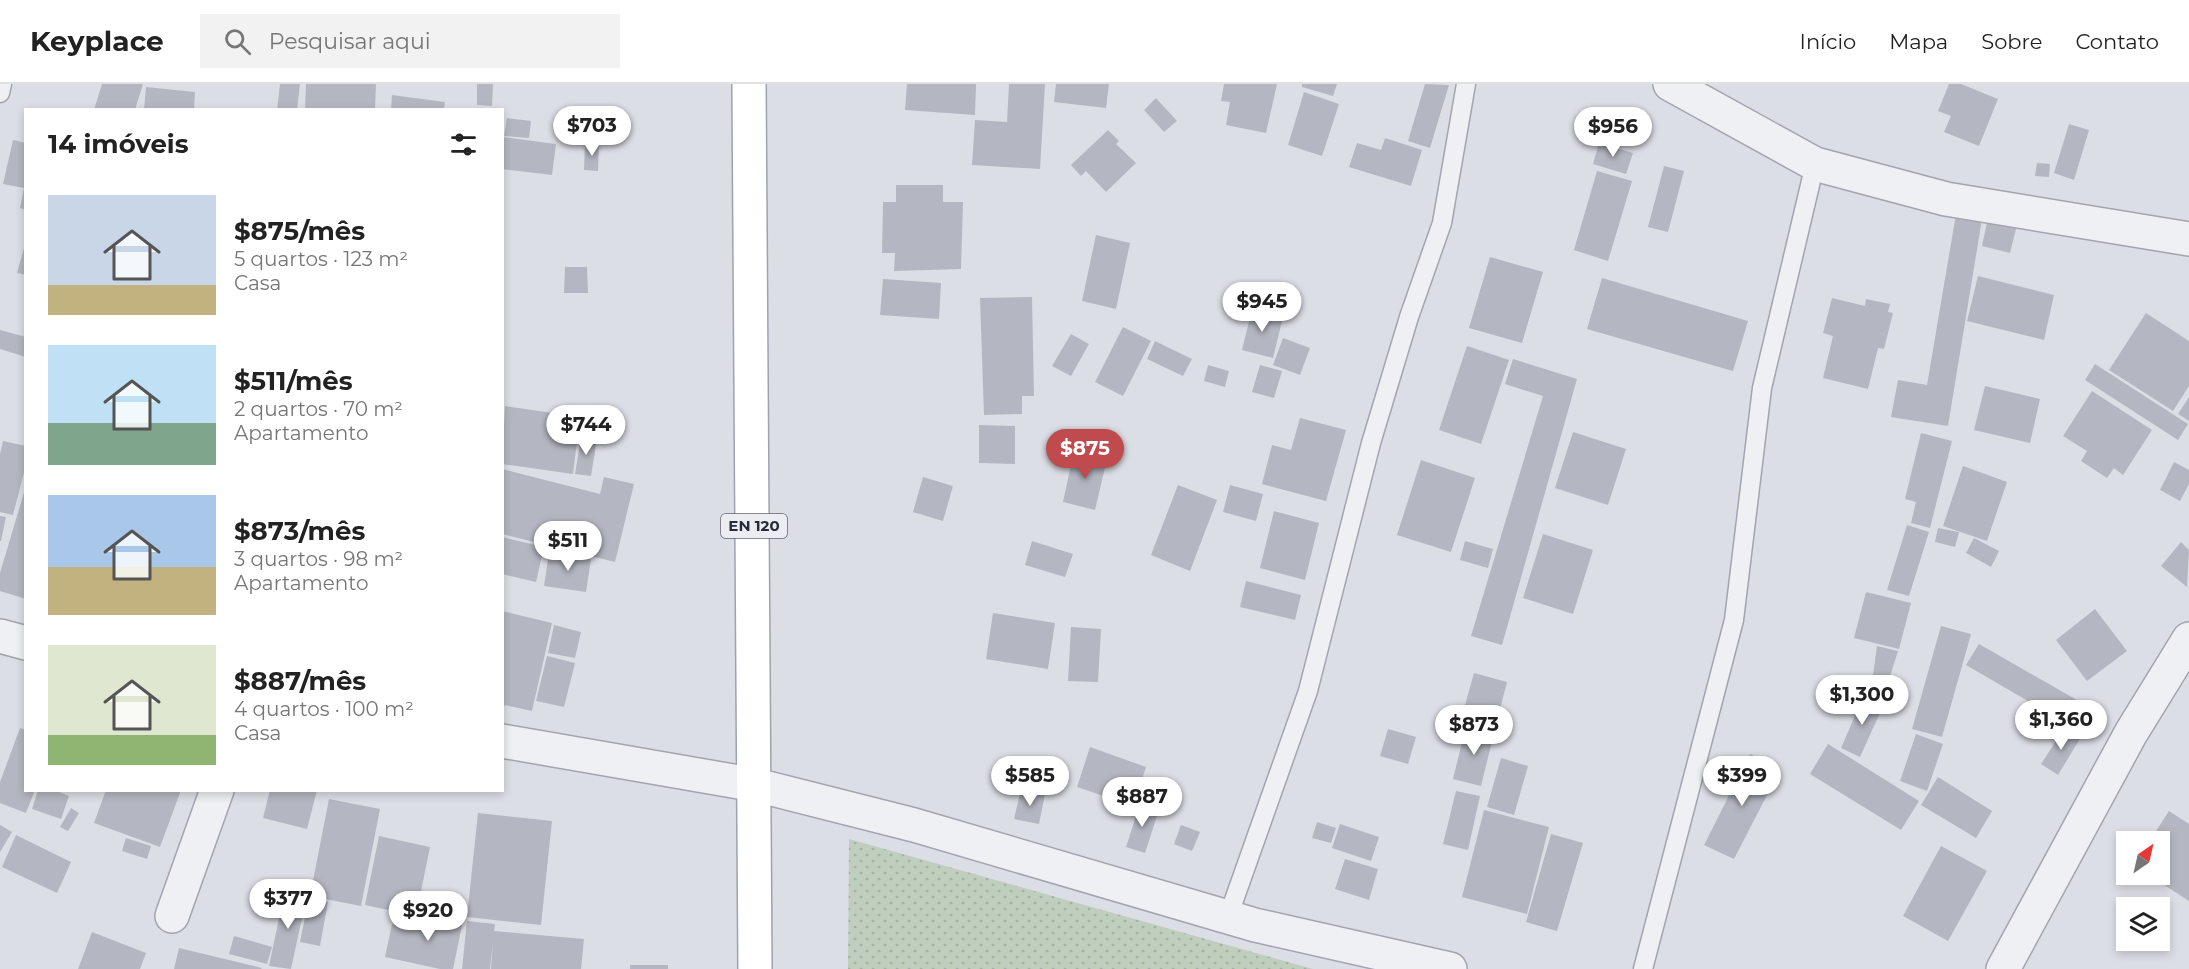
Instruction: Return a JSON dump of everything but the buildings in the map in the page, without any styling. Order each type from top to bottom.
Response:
[{"type":"main road","name":"EN 120","points":[[749,84],[756,785],[755,969]]},
{"type":"street","points":[[1670,84],[1815,164],[1946,199],[2189,239]]},
{"type":"street","points":[[0,636],[24,642]]},
{"type":"street","points":[[2003,969],[2131,733],[2189,639]]},
{"type":"street","points":[[504,741],[756,785],[914,825],[1228,917],[1450,969]]},
{"type":"street","points":[[172,916],[216,792]]},
{"type":"lane","points":[[0,93],[3,84]]},
{"type":"lane","points":[[1228,917],[1308,691],[1371,443],[1409,317],[1442,223],[1466,84]]},
{"type":"lane","points":[[1643,969],[1734,620],[1761,388],[1815,164]]},
{"type":"green space","points":[[849,839],[1313,969],[848,969]]}]
